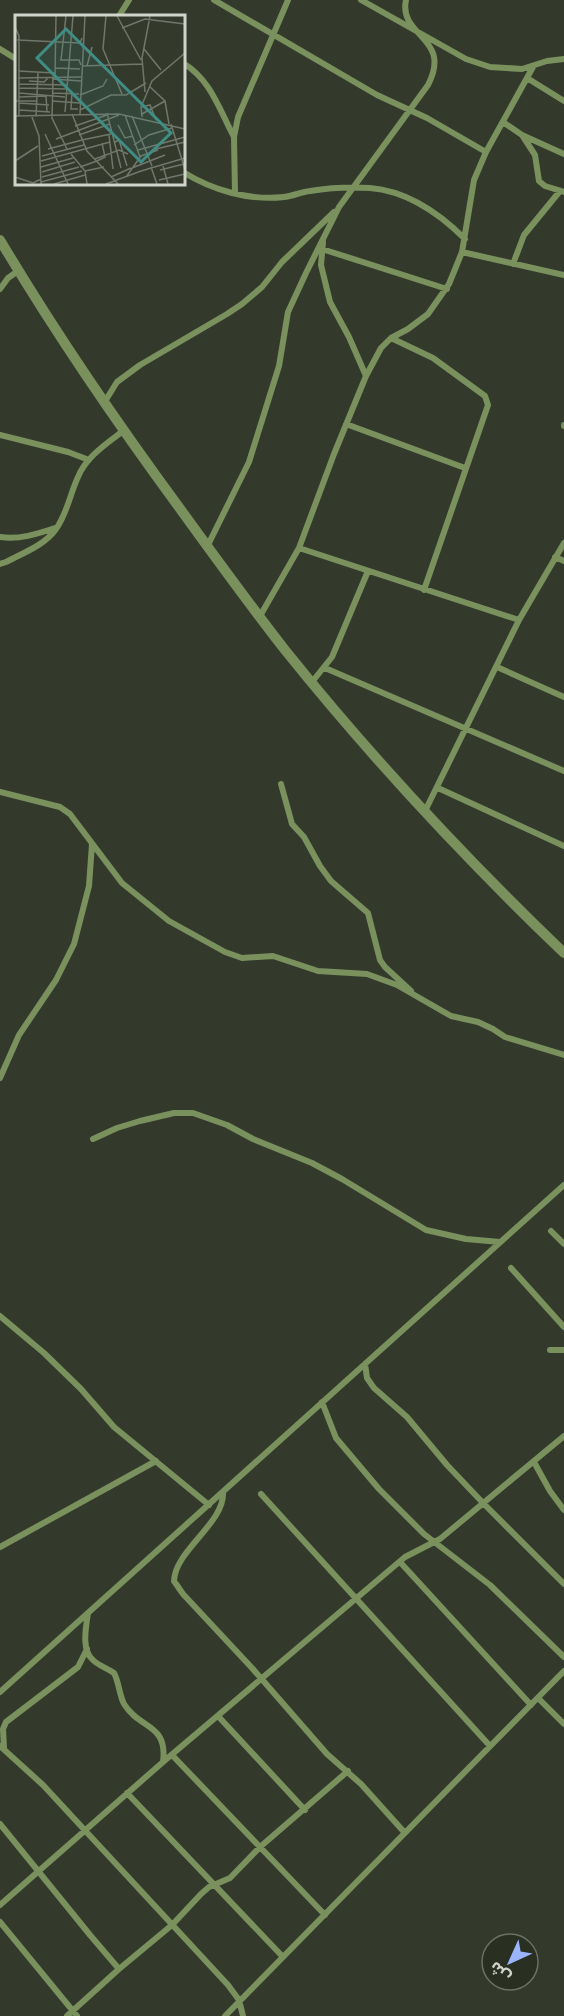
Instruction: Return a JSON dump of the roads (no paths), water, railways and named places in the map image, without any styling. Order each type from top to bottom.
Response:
[{"type":"street","points":[[120,15],[129,0]]},
{"type":"street","points":[[214,0],[377,95],[410,110],[486,152]]},
{"type":"street","points":[[235,193],[234,137],[241,107],[288,0]]},
{"type":"street","points":[[361,0],[466,59],[490,67],[522,69],[547,61],[564,59]]},
{"type":"street","points":[[104,404],[117,382],[140,365],[227,314],[262,287],[282,262],[339,207],[354,188],[428,85],[436,64],[435,53],[416,30],[405,11],[406,0]]},
{"type":"street","points":[[0,49],[15,58]]},
{"type":"street","points":[[184,64],[198,73],[212,92],[234,137]]},
{"type":"street","points":[[260,616],[299,548],[346,424],[366,376],[381,348],[391,338],[428,314],[447,289],[462,252],[474,180],[486,152],[533,67]]},
{"type":"street","points":[[527,78],[564,100]]},
{"type":"street","points":[[503,122],[522,135],[564,154]]},
{"type":"street","points":[[513,264],[524,235],[562,192],[545,186],[539,181],[535,155],[522,135]]},
{"type":"street","points":[[184,173],[195,179],[235,193],[259,197],[282,197],[310,191],[354,188],[386,191],[411,200],[448,222],[465,239]]},
{"type":"street","points":[[207,547],[249,462],[279,366],[288,312],[339,207]]},
{"type":"street","points":[[0,240],[59,337],[123,431],[207,547],[312,682],[425,811],[479,869],[564,953]]},
{"type":"street","points":[[323,240],[321,265],[330,302],[366,376]]},
{"type":"street","points":[[322,249],[447,289]]},
{"type":"street","points":[[462,252],[564,275]]},
{"type":"street","points":[[0,289],[8,278],[18,271]]},
{"type":"street","points":[[0,278],[8,278]]},
{"type":"street","points":[[391,338],[433,358],[485,396],[488,405],[424,590]]},
{"type":"street","points":[[346,424],[465,468]]},
{"type":"street","points":[[0,564],[40,543],[57,528],[78,476],[89,460],[123,431]]},
{"type":"street","points":[[0,435],[68,452],[89,460]]},
{"type":"street","points":[[0,537],[31,536],[57,528]]},
{"type":"street","points":[[425,811],[519,620],[564,543]]},
{"type":"street","points":[[299,548],[519,620]]},
{"type":"street","points":[[555,557],[564,561]]},
{"type":"street","points":[[312,682],[332,657],[368,571]]},
{"type":"street","points":[[497,667],[564,697]]},
{"type":"street","points":[[324,668],[564,771]]},
{"type":"street","points":[[281,784],[292,824],[304,837],[331,881],[368,913],[380,960],[390,973],[415,996]]},
{"type":"street","points":[[438,788],[564,846]]},
{"type":"street","points":[[0,792],[60,807],[70,814],[122,883],[169,921],[225,952],[242,958],[273,956],[318,971],[367,974],[382,979],[451,1016],[478,1022],[505,1037],[564,1055]]},
{"type":"street","points":[[0,1078],[19,1035],[56,980],[74,944],[89,886],[92,843]]},
{"type":"street","points":[[93,1138],[140,1121],[174,1113],[193,1113],[228,1125],[253,1139],[318,1166],[426,1230],[466,1239],[500,1242]]},
{"type":"street","points":[[0,1692],[564,1185]]},
{"type":"street","points":[[551,1231],[564,1244]]},
{"type":"street","points":[[511,1268],[564,1327]]},
{"type":"street","points":[[0,1316],[44,1353],[81,1389],[114,1427],[209,1505]]},
{"type":"street","points":[[550,1350],[564,1350]]},
{"type":"street","points":[[365,1364],[367,1378],[374,1388],[414,1424],[447,1466],[564,1584]]},
{"type":"street","points":[[322,1402],[333,1432],[340,1443],[379,1489],[434,1543],[490,1585],[564,1657]]},
{"type":"street","points":[[0,1905],[85,1833],[163,1762],[400,1562],[434,1543],[564,1436]]},
{"type":"street","points":[[0,1547],[156,1461]]},
{"type":"street","points":[[534,1462],[550,1491],[564,1510]]},
{"type":"street","points":[[223,1491],[223,1497],[215,1515],[181,1561],[174,1581],[183,1594],[327,1754],[348,1772],[405,1833]]},
{"type":"street","points":[[261,1494],[490,1746]]},
{"type":"street","points":[[400,1562],[531,1705]]},
{"type":"street","points":[[88,1613],[87,1649],[78,1666],[6,1722],[2,1747],[43,1785],[228,1985],[239,2000],[243,2016]]},
{"type":"street","points":[[87,1649],[92,1659],[114,1673],[127,1708],[160,1736],[165,1748],[163,1762]]},
{"type":"street","points":[[225,2016],[564,1671]]},
{"type":"street","points":[[538,1698],[564,1724]]},
{"type":"street","points":[[218,1716],[304,1810]]},
{"type":"street","points":[[172,1755],[325,1915]]},
{"type":"street","points":[[67,2016],[75,2013],[119,1969],[172,1926],[201,1894],[225,1882],[240,1870],[260,1847],[348,1772]]},
{"type":"street","points":[[128,1794],[283,1957]]},
{"type":"street","points":[[0,1824],[119,1969]]},
{"type":"street","points":[[0,1922],[75,2013]]}]
